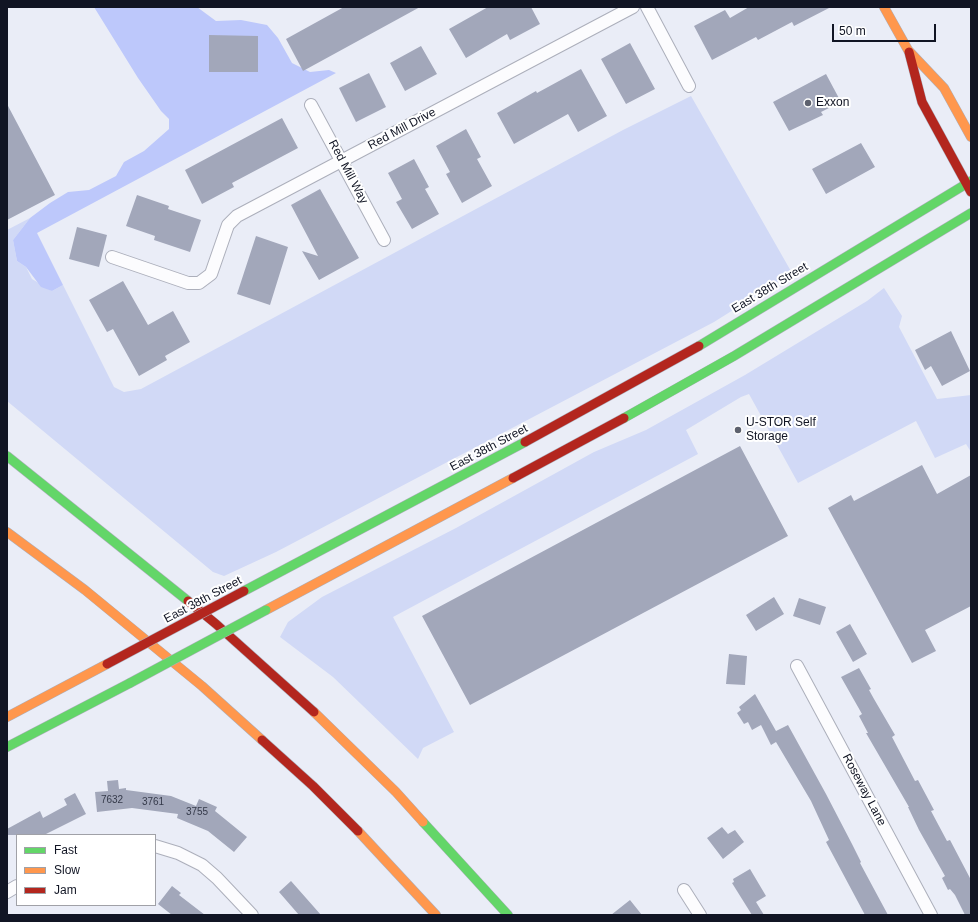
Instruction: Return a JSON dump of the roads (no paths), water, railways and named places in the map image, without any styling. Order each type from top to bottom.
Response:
[{"type":"main road","points":[[884,7],[908,50],[922,102],[970,185]]},
{"type":"main road","points":[[908,50],[944,88],[971,137]]},
{"type":"main road","name":"East 38th Street","points":[[7,717],[493,459],[692,350],[970,185]]},
{"type":"main road","points":[[7,747],[533,468],[660,398],[734,356],[971,213]]},
{"type":"main road","points":[[7,456],[216,624],[305,703],[396,792],[508,915]]},
{"type":"main road","points":[[7,532],[84,590],[202,686],[313,786],[384,858],[436,915]]},
{"type":"street","name":"Red Mill Drive","points":[[112,257],[188,283],[196,284],[203,281],[211,274],[228,225],[232,219],[633,7]]},
{"type":"street","points":[[647,7],[689,86]]},
{"type":"street","name":"Red Mill Way","points":[[312,105],[384,240]]},
{"type":"street","name":"Roseway Lane","points":[[797,666],[931,915]]},
{"type":"street","points":[[156,846],[178,853],[202,865],[217,878],[252,915]]},
{"type":"street","points":[[7,892],[16,887]]},
{"type":"street","points":[[684,890],[700,915]]},
{"type":"place","name":"Exxon","points":[[808,103]]},
{"type":"place","name":"U-STOR Self Storage","points":[[738,430]]}]
